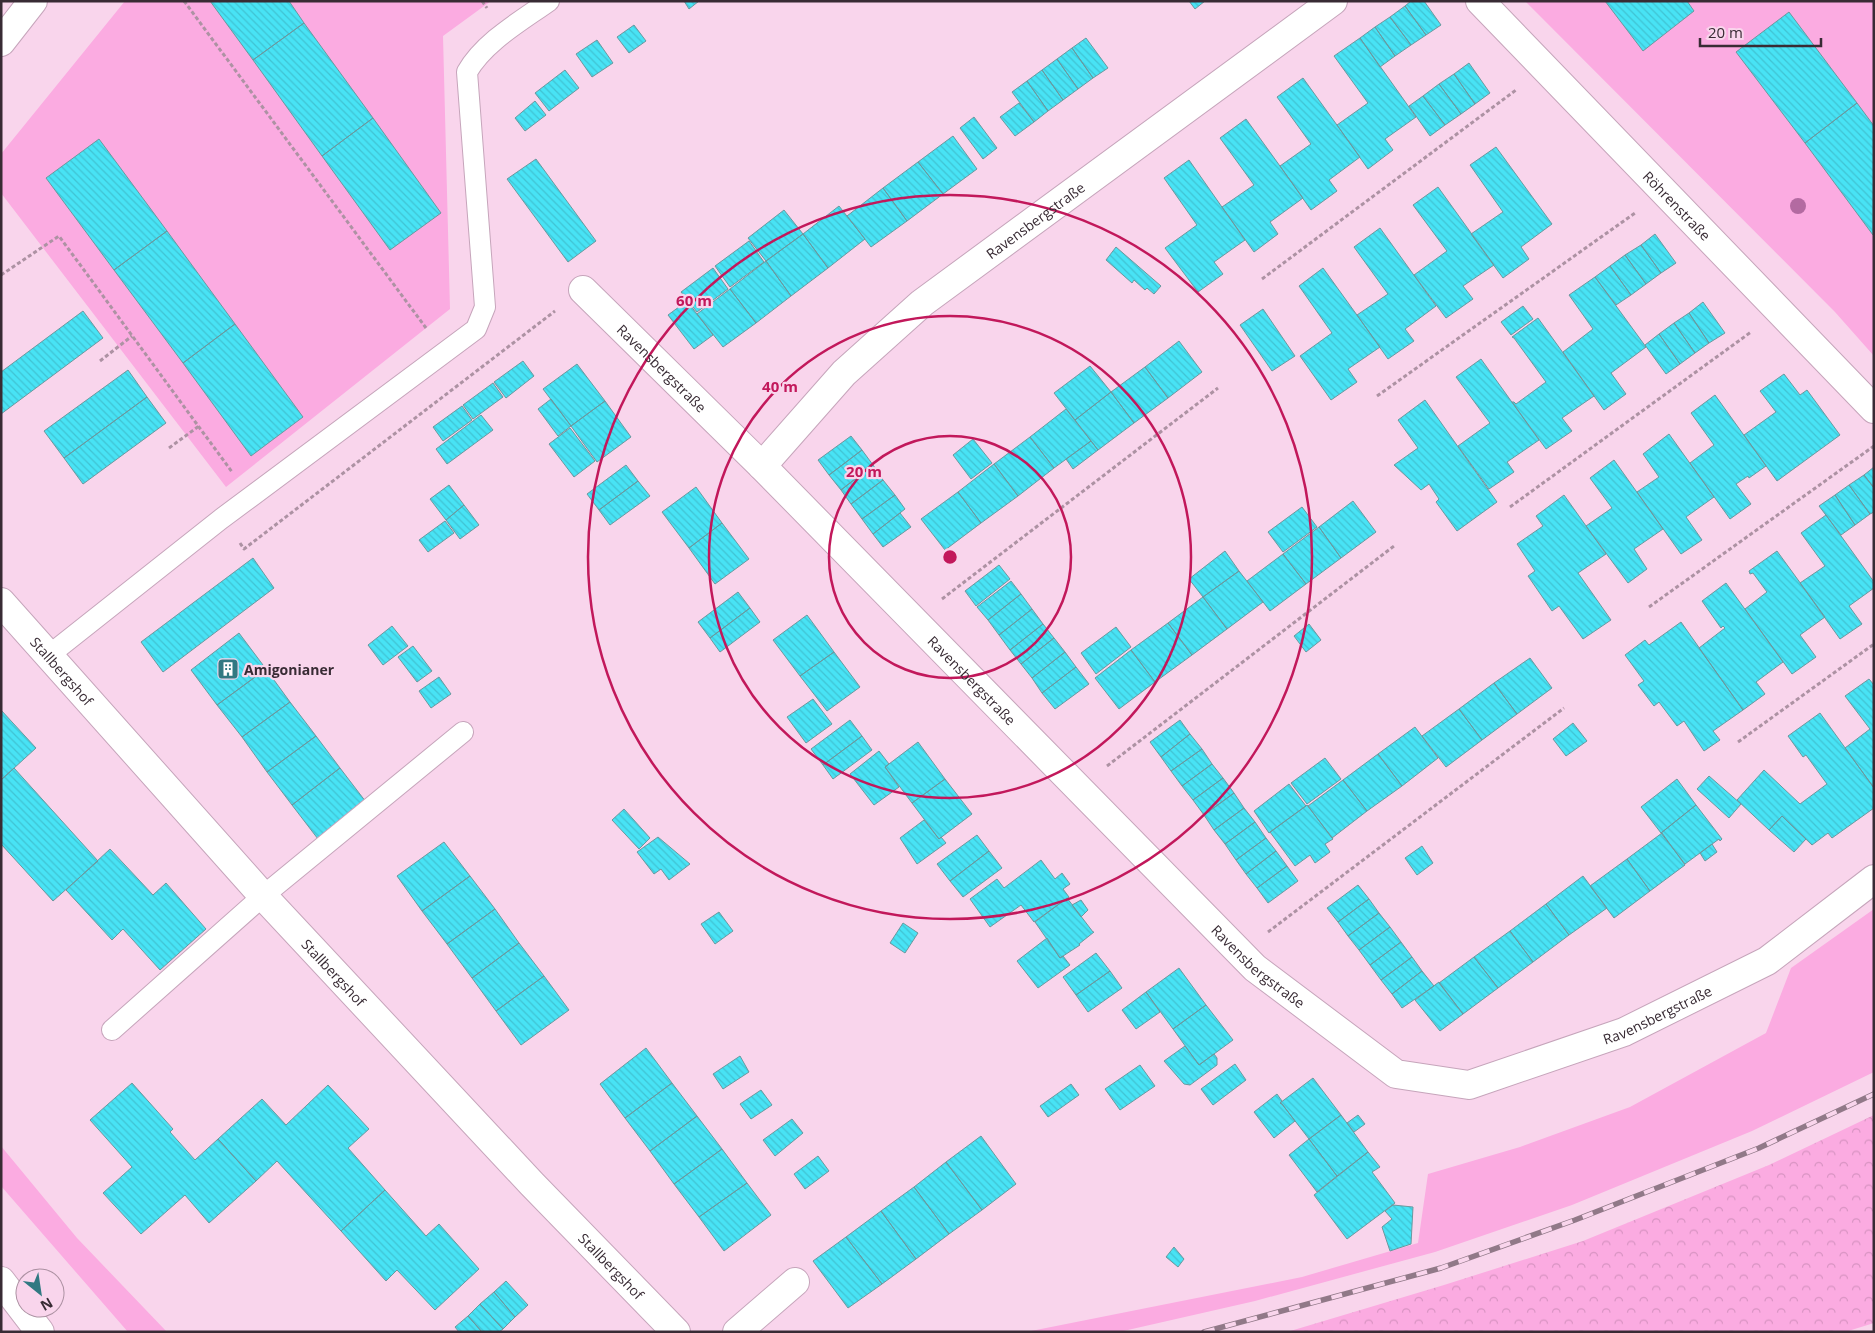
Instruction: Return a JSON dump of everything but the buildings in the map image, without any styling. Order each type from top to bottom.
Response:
[{"type":"street","points":[[1,42],[33,1]]},
{"type":"street","name":"Ravensbergstraße","points":[[762,466],[844,373],[922,303],[1332,1]]},
{"type":"street","name":"Röhrenstraße","points":[[1480,1],[1874,409]]},
{"type":"street","name":"Ravensbergstraße","points":[[583,290],[762,466],[1255,968],[1396,1074],[1469,1085],[1624,1032],[1767,961],[1874,880]]},
{"type":"street","name":"Stallbergshof","points":[[1,602],[262,896],[532,1184],[676,1332]]},
{"type":"street","points":[[1,1281],[40,1332]]},
{"type":"street","points":[[737,1332],[795,1282]]},
{"type":"lane","points":[[48,656],[251,497],[476,329],[485,307],[467,72],[474,60],[499,38],[549,1]]},
{"type":"lane","points":[[112,1030],[262,896],[463,732]]},
{"type":"path","points":[[184,1],[444,353]]},
{"type":"path","points":[[1262,279],[1544,68]]},
{"type":"path","points":[[1377,396],[1664,192]]},
{"type":"path","points":[[1,275],[59,236],[251,497]]},
{"type":"path","points":[[244,549],[583,290]]},
{"type":"path","points":[[1510,507],[1780,312]]},
{"type":"path","points":[[100,361],[132,336]]},
{"type":"path","points":[[914,621],[1218,388]]},
{"type":"path","points":[[169,448],[199,426]]},
{"type":"path","points":[[1649,607],[1874,446]]},
{"type":"path","points":[[1078,788],[1394,546]]},
{"type":"path","points":[[1738,742],[1874,644]]},
{"type":"path","points":[[1240,953],[1564,708]]},
{"type":"green space","points":[[125,1],[491,1],[443,36],[450,309],[226,487],[1,193],[1,154]]},
{"type":"green space","points":[[1525,1],[1874,1],[1874,356],[1835,312]]},
{"type":"green space","points":[[1874,909],[1874,1072],[1752,1131],[1572,1205],[1435,1252],[1255,1301],[1119,1332],[1026,1332],[1302,1277],[1418,1243],[1428,1174],[1520,1147],[1630,1107],[1766,1033],[1791,968]]},
{"type":"green space","points":[[1874,1115],[1874,1323],[1845,1332],[1287,1332],[1583,1241],[1769,1165]]},
{"type":"green space","points":[[1,1146],[77,1238],[167,1332],[128,1332],[1,1186]]},
{"type":"railway","points":[[1204,1332],[1441,1268],[1575,1220],[1759,1148],[1874,1094]]},
{"type":"place","name":"Amigonianer","points":[[228,669]]}]
